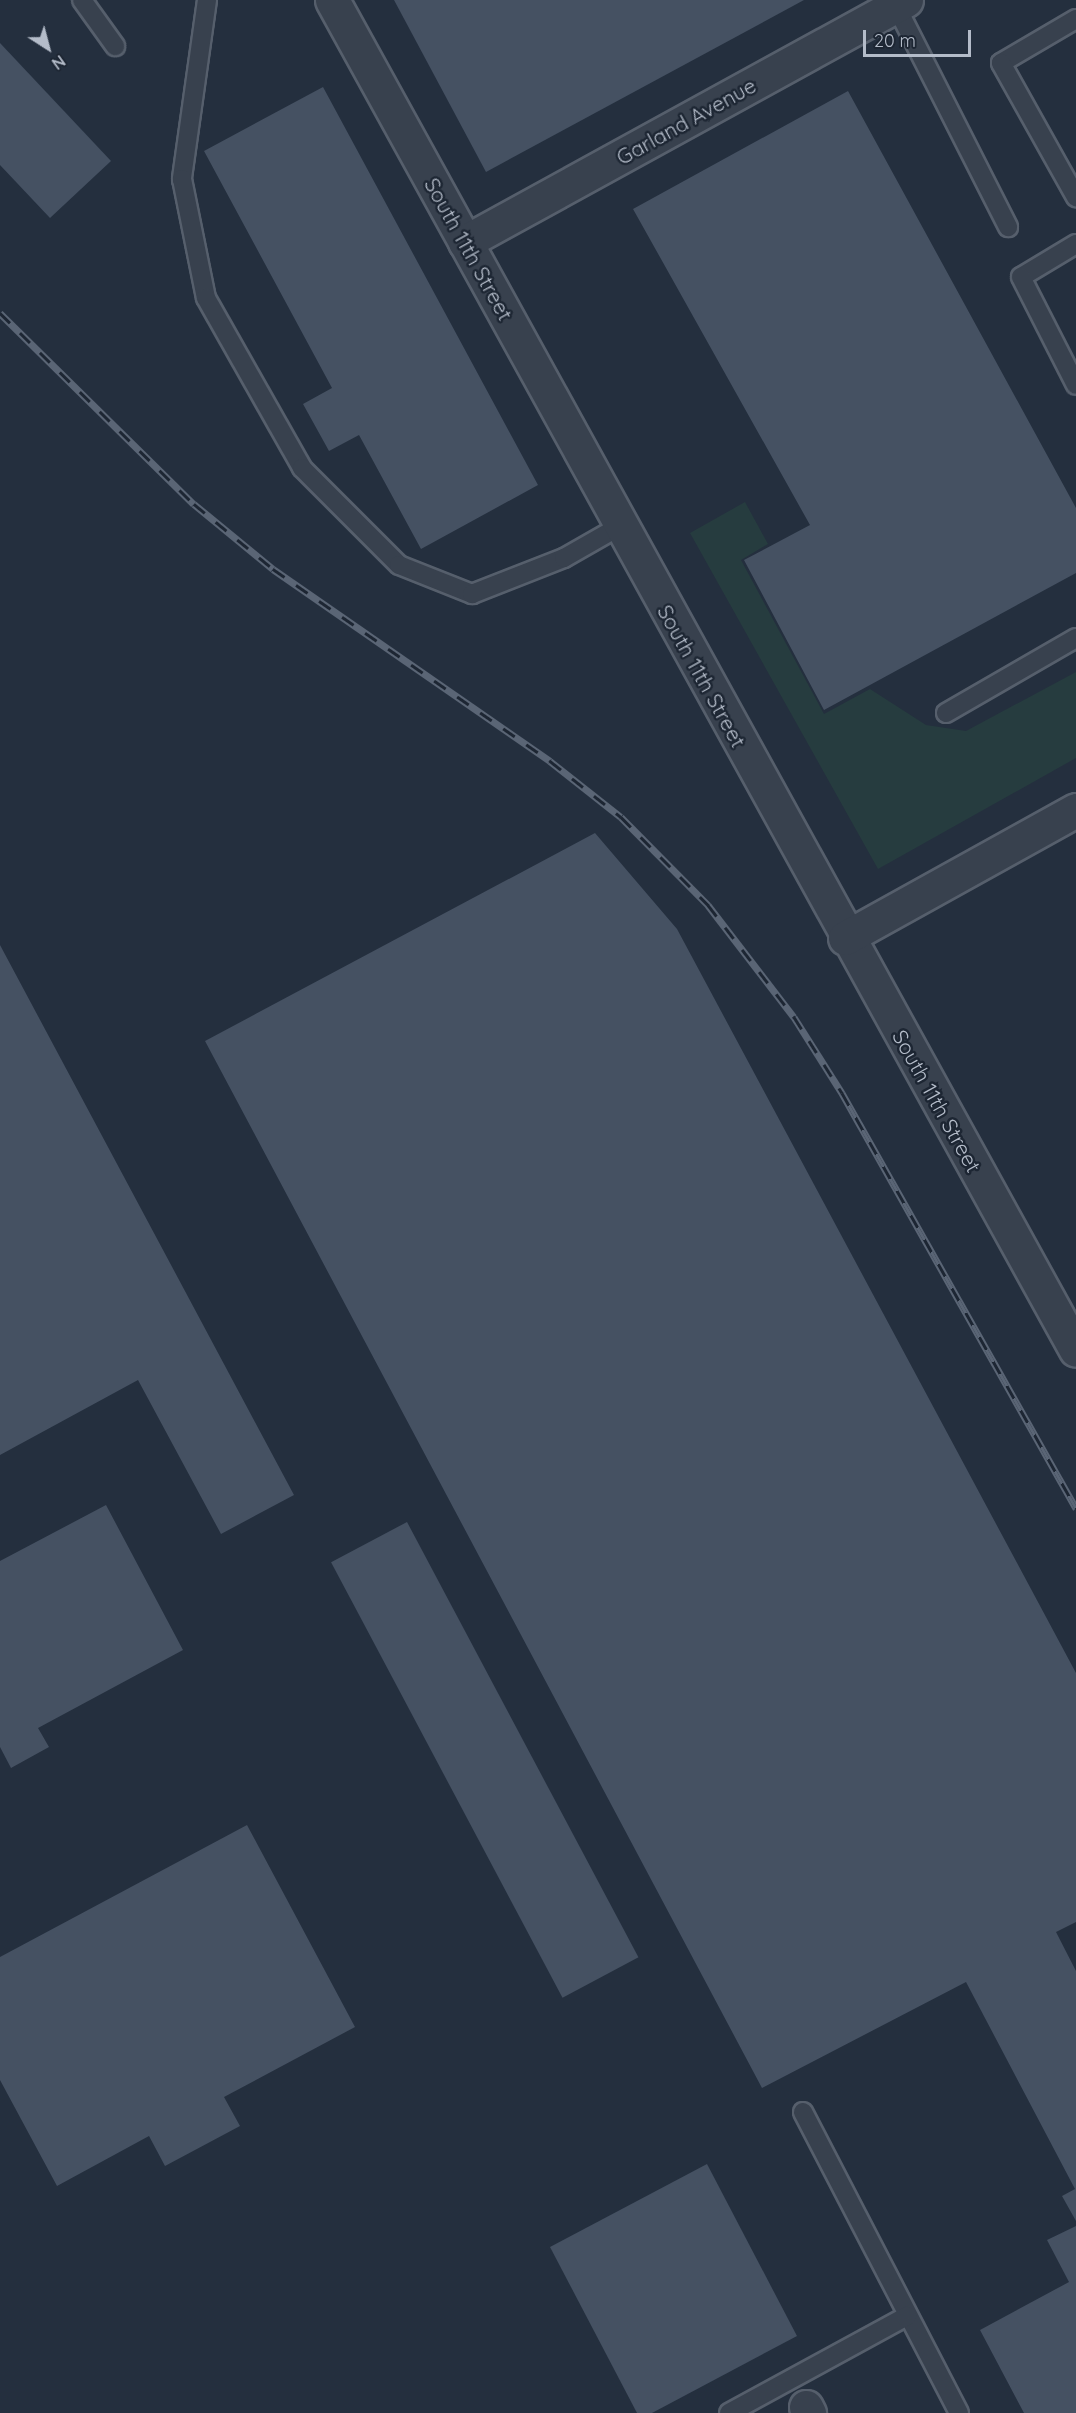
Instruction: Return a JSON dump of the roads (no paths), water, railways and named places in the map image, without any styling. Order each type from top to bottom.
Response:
[{"type":"street","name":"South 11th Street","points":[[332,0],[845,938],[1076,1350]]},
{"type":"street","name":"Garland Avenue","points":[[465,242],[901,3]]},
{"type":"street","points":[[845,938],[1076,810]]},
{"type":"lane","points":[[82,0],[115,46]]},
{"type":"lane","points":[[207,0],[183,179],[204,287],[302,468],[399,565],[472,594],[564,558],[620,526]]},
{"type":"lane","points":[[901,3],[1008,227]]},
{"type":"lane","points":[[1076,19],[1001,63],[1076,196]]},
{"type":"lane","points":[[1076,244],[1021,277],[1076,385]]},
{"type":"lane","points":[[946,713],[1076,638]]},
{"type":"lane","points":[[803,2112],[959,2413]]},
{"type":"lane","points":[[729,2413],[802,2400],[907,2316]]},
{"type":"railway","points":[[0,313],[194,504],[273,569],[550,761],[621,817],[708,905],[794,1017],[842,1093],[1076,1509]]}]
